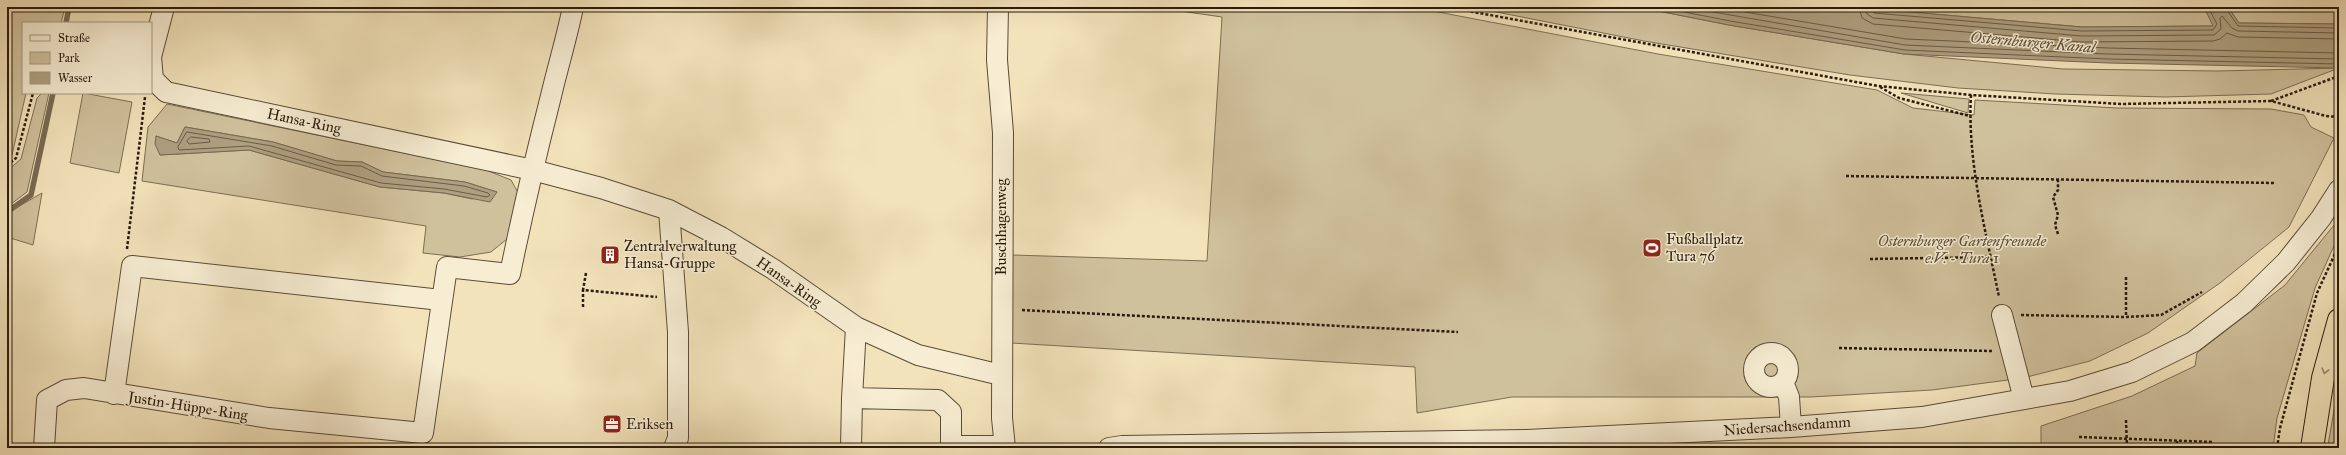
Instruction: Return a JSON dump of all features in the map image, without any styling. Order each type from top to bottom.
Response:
[{"type":"highway","points":[[2312,448],[2323,378],[2339,320]]},
{"type":"street","name":"Hansa-Ring","points":[[152,53],[164,7]]},
{"type":"street","points":[[532,170],[558,66],[566,41],[572,7]]},
{"type":"street","name":"Buschhagenweg","points":[[998,7],[996,60],[1003,132],[1001,375],[1002,418],[1005,447]]},
{"type":"street","name":"Hansa-Ring","points":[[152,68],[153,79],[166,92],[532,170],[601,188],[669,210],[721,237],[773,269],[856,327],[918,355],[1001,375]]},
{"type":"street","name":"Justin-Hüppe-Ring","points":[[132,266],[114,394],[269,418],[423,433],[441,300],[447,267],[510,274],[532,170]]},
{"type":"street","name":"Niedersachsendamm","points":[[1109,448],[1122,446],[1527,440],[1792,427],[1922,417],[2070,391],[2132,372],[2193,342],[2244,303],[2286,262],[2321,218],[2339,190]]},
{"type":"street","points":[[669,210],[678,332],[678,438],[674,448]]},
{"type":"street","points":[[132,266],[441,300]]},
{"type":"street","points":[[2002,315],[2024,399]]},
{"type":"street","points":[[851,448],[856,327]]},
{"type":"street","points":[[1783,382],[1789,397],[1792,427]]},
{"type":"street","points":[[44,448],[47,400],[66,390],[84,388],[114,394]]},
{"type":"street","points":[[852,398],[938,400],[951,412],[951,447],[1005,447]]},
{"type":"path","points":[[1446,7],[1878,86],[1971,96],[2122,104],[2271,101],[2326,116],[2339,117]]},
{"type":"path","points":[[2271,101],[2339,76]]},
{"type":"path","points":[[1878,86],[1899,98],[1970,116]]},
{"type":"path","points":[[7,166],[16,158],[33,94]]},
{"type":"path","points":[[132,266],[126,252],[146,94]]},
{"type":"path","points":[[1971,96],[1970,116],[1977,180],[2002,315],[2126,317],[2161,315],[2202,292]]},
{"type":"path","points":[[1846,176],[1977,180],[2276,183]]},
{"type":"path","points":[[2058,180],[2058,190],[2053,197],[2057,210],[2055,225],[2058,234]]},
{"type":"path","points":[[2277,448],[2280,428],[2317,293],[2339,245]]},
{"type":"path","points":[[1870,259],[1991,258]]},
{"type":"path","points":[[583,307],[583,290],[586,273]]},
{"type":"path","points":[[2126,277],[2126,317]]},
{"type":"path","points":[[583,290],[622,292],[676,300]]},
{"type":"path","points":[[1001,309],[1458,332]]},
{"type":"path","points":[[1839,348],[2012,352]]},
{"type":"path","points":[[2126,420],[2127,448]]},
{"type":"path","points":[[2079,436],[2213,442]]},
{"type":"path","points":[[2177,440],[2177,448]]},
{"type":"green space","points":[[7,7],[65,7],[61,22],[22,22],[22,94],[26,94],[12,155],[7,160]]},
{"type":"green space","name":"Osternburger Gartenfreunde e.V. - Tura 1","points":[[1152,7],[1412,7],[1658,54],[1877,90],[1913,108],[1974,115],[1975,100],[2117,108],[2271,109],[2304,115],[2311,127],[2334,138],[2289,227],[2220,283],[2148,333],[2090,361],[2023,378],[1932,390],[1811,397],[1512,397],[1417,413],[1415,367],[1011,343],[1012,255],[1207,261],[1222,17]]},
{"type":"green space","points":[[1471,7],[1638,7],[1729,25],[1904,54],[2063,69],[2218,71],[2339,68],[2271,94],[2165,97],[2056,94],[1958,88],[1850,75],[1644,41]]},
{"type":"green space","points":[[1853,7],[2204,7],[2214,26],[2082,27]]},
{"type":"green space","points":[[2228,7],[2339,7],[2339,24],[2239,23]]},
{"type":"green space","points":[[1901,93],[1969,99],[1968,113]]},
{"type":"green space","points":[[41,94],[49,94],[27,192],[7,207],[7,171],[21,159],[37,98]]},
{"type":"green space","points":[[83,94],[132,102],[119,173],[70,163]]},
{"type":"green space","points":[[167,104],[486,170],[511,180],[520,196],[512,235],[491,252],[460,257],[423,253],[426,226],[142,181],[148,127]],"holes":[[[185,127],[273,142],[337,161],[362,162],[383,172],[465,182],[497,192],[472,199],[444,193],[380,187],[249,150],[160,155],[156,136],[177,143]]]},
{"type":"green space","points":[[42,193],[33,245],[7,237],[7,213]]},
{"type":"green space","points":[[2339,219],[2339,235],[2315,288],[2277,418],[2273,448],[2041,448],[2041,426],[2132,396],[2195,366],[2197,353],[2285,285]]},
{"type":"green space","points":[[2339,381],[2339,448],[2327,448],[2328,445]]},
{"type":"water","name":"Osternburger Kanal","points":[[1638,7],[1853,7],[2082,27],[2213,26],[2204,7],[2228,7],[2239,23],[2339,24],[2339,68],[2108,63],[1904,54],[1729,25]]},
{"type":"water","points":[[185,127],[273,142],[337,161],[362,162],[383,172],[465,182],[497,192],[490,202],[444,193],[380,187],[249,150],[160,155],[155,144],[156,136],[177,143]]},
{"type":"waterway","points":[[66,22],[69,7]]},
{"type":"waterway","points":[[7,212],[31,195],[53,94]]},
{"type":"place","name":"Fußballplatz Tura 76","points":[[1652,248]]},
{"type":"place","name":"Zentralverwaltung Hansa-Gruppe","points":[[610,255]]},
{"type":"place","name":"Eriksen","points":[[612,424]]}]
